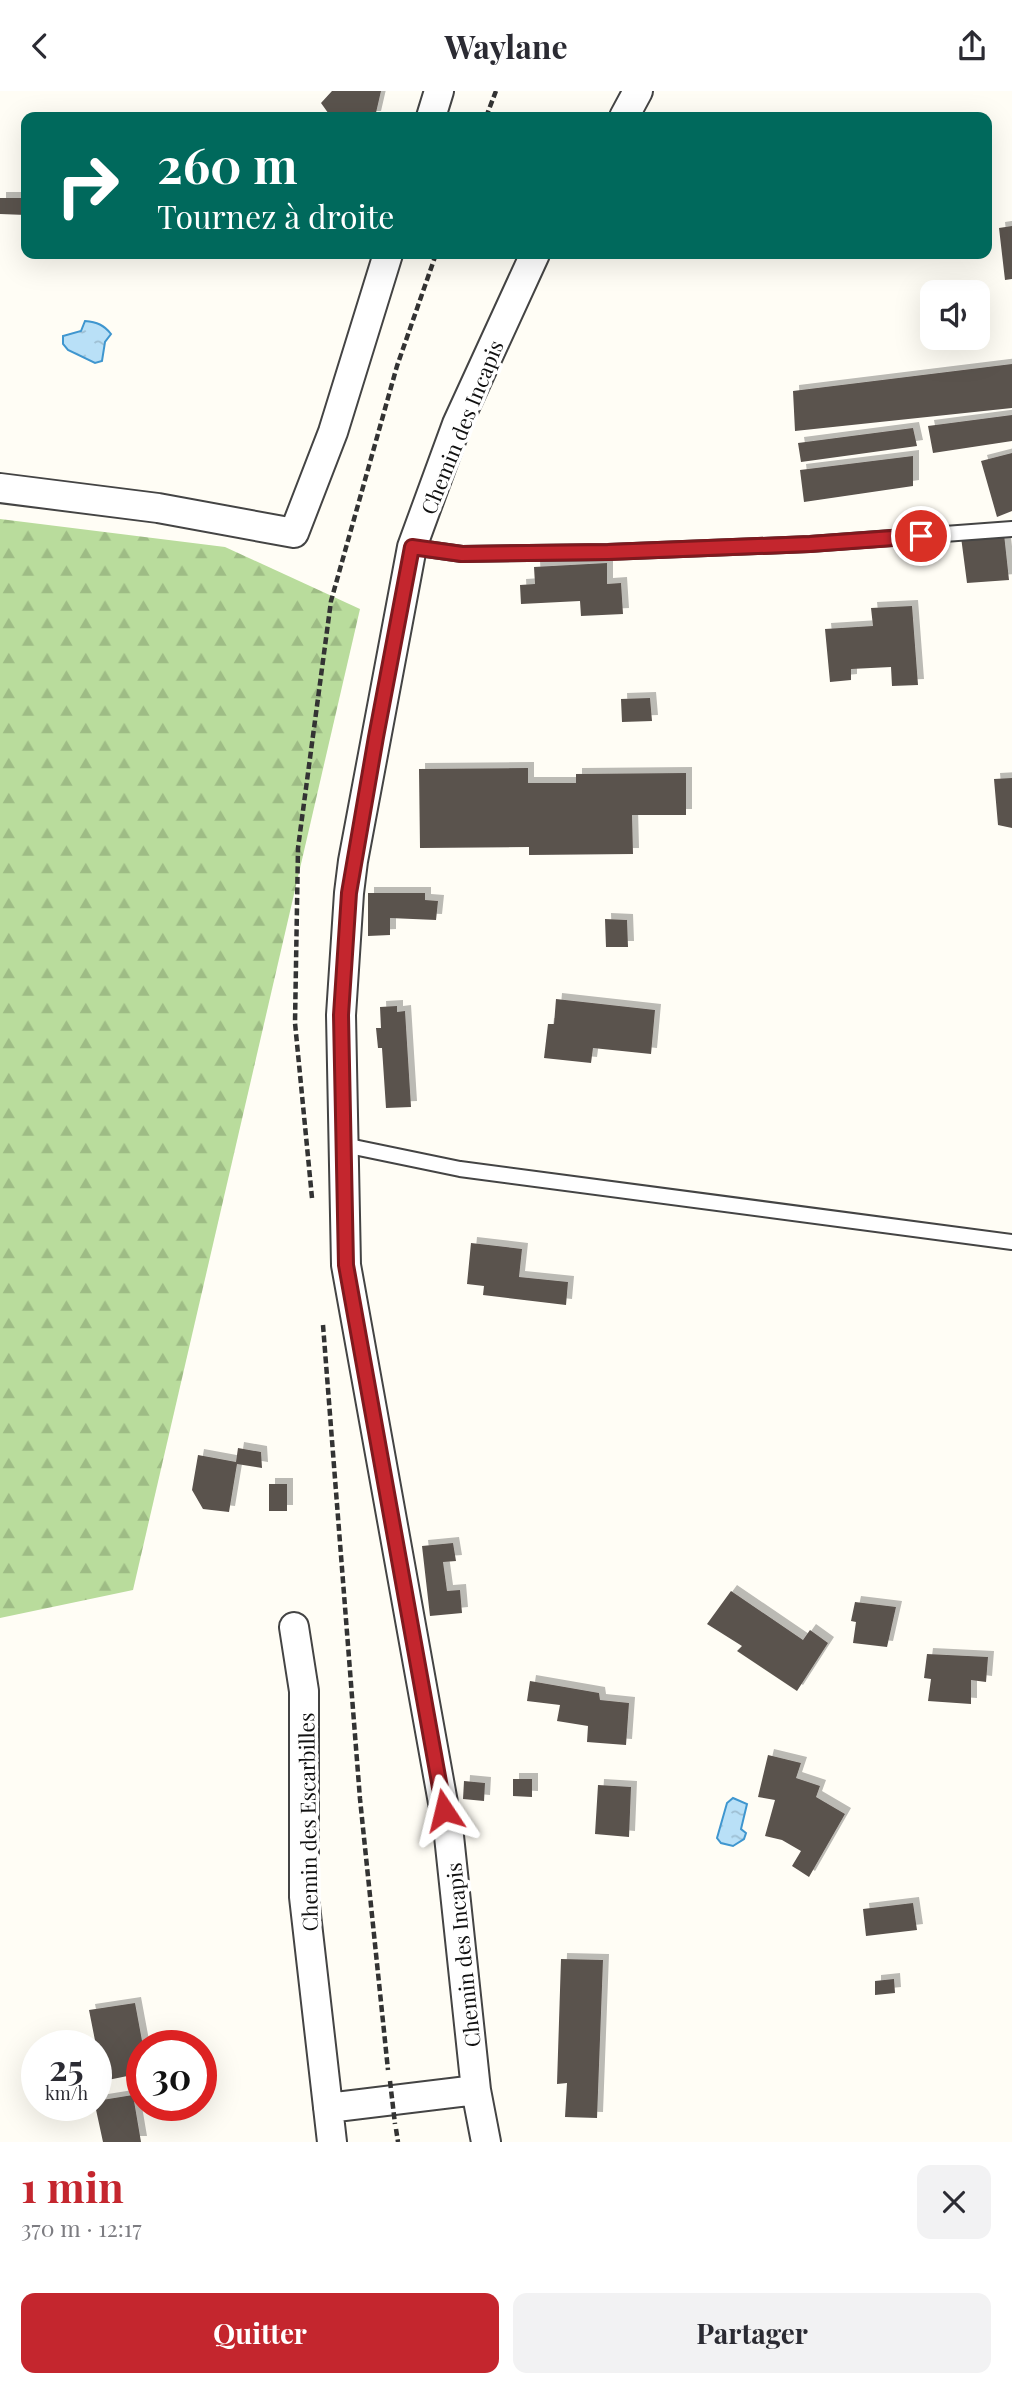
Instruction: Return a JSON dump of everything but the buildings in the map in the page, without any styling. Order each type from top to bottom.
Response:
[{"type":"street","points":[[418,112],[419,91]]},
{"type":"street","points":[[433,112],[439,91]]},
{"type":"street","points":[[627,112],[638,91]]},
{"type":"street","points":[[0,488],[158,508],[294,533],[333,432],[386,259]]},
{"type":"street","name":"Chemin des Incapis","points":[[486,2142],[476,2090],[449,1836],[346,1265],[341,1015],[349,893],[412,547],[457,424],[534,259]]},
{"type":"street","name":"Chemin des Escarbilles","points":[[294,1627],[304,1691],[304,1897],[332,2142]]},
{"type":"street","points":[[328,2108],[476,2090]]},
{"type":"lane","points":[[412,547],[462,554],[608,552],[810,544],[1012,529]]},
{"type":"lane","points":[[344,1145],[460,1169],[1012,1243]]},
{"type":"path","points":[[488,112],[496,91]]},
{"type":"path","points":[[390,2081],[395,2124]]},
{"type":"green space","points":[[0,519],[225,547],[360,609],[133,1590],[0,1618]]},
{"type":"water","points":[[85,321],[106,328],[111,334],[105,342],[102,361],[95,363],[68,350],[63,344],[63,336],[81,331]]},
{"type":"water","points":[[733,1798],[747,1804],[741,1829],[746,1833],[744,1839],[733,1846],[721,1843],[717,1838],[727,1803]]},
{"type":"route","points":[[444,1810],[346,1265],[341,1015],[349,893],[412,547],[462,554],[608,552],[810,544],[921,536]]}]
